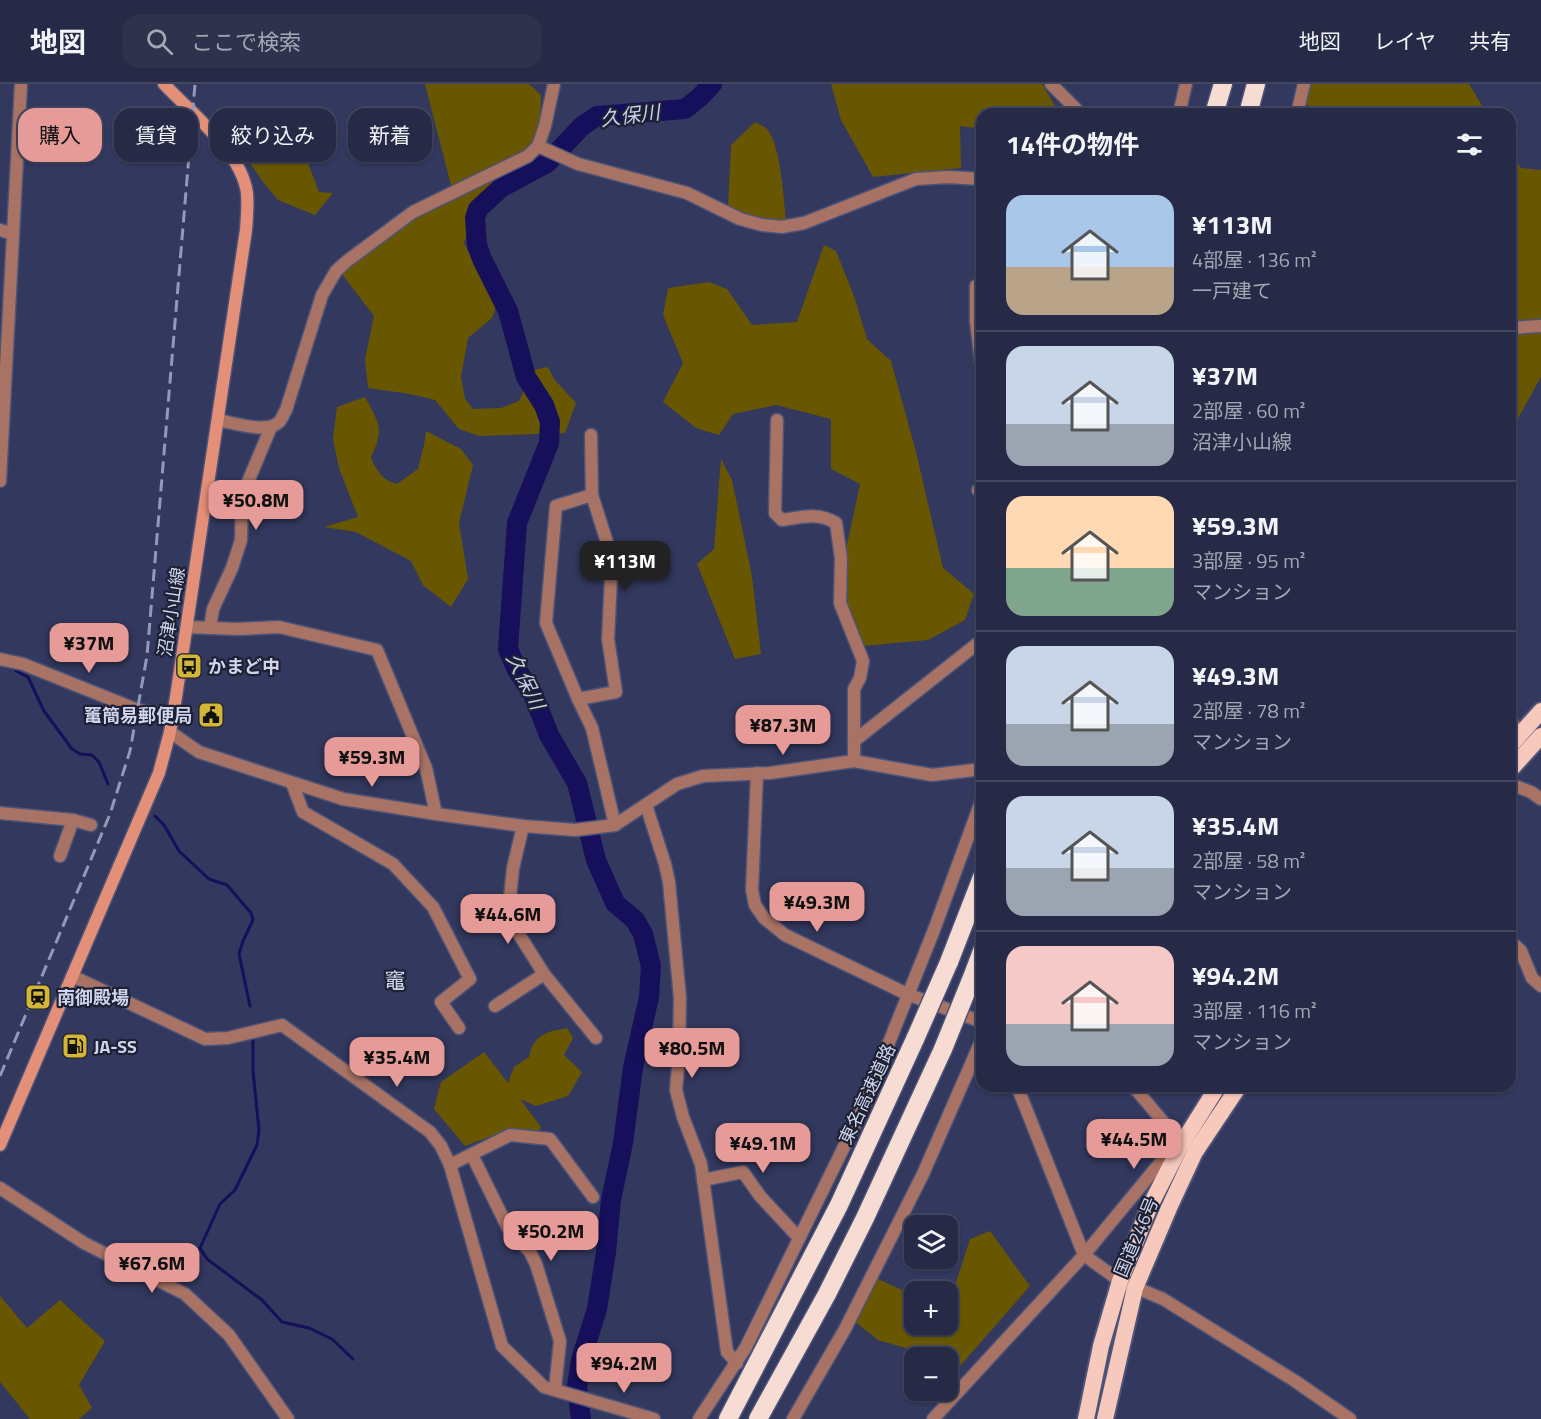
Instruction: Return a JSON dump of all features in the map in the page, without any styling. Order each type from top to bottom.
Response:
[{"type":"highway","points":[[1216,108],[1223,84]]},
{"type":"highway","points":[[1250,108],[1256,84]]},
{"type":"highway","points":[[1516,740],[1541,711]]},
{"type":"highway","points":[[1516,763],[1541,736]]},
{"type":"highway","name":"東名高速道路","points":[[728,1419],[839,1204],[949,962],[976,892]]},
{"type":"highway","points":[[760,1416],[832,1285],[870,1207],[943,1049],[976,967]]},
{"type":"highway","name":"国道246号","points":[[1105,1419],[1127,1285],[1149,1208],[1181,1145],[1214,1092]]},
{"type":"highway","name":"国道246号","points":[[1086,1419],[1101,1347],[1127,1285],[1169,1208],[1195,1152],[1235,1092]]},
{"type":"main road","name":"沼津小山線","points":[[0,1145],[159,773],[170,732],[187,627],[246,230],[246,191],[237,165],[226,150],[164,84]]},
{"type":"street","points":[[0,481],[21,84]]},
{"type":"street","points":[[210,628],[213,609],[232,568],[241,540],[242,496],[271,427],[280,421],[286,410],[322,295],[336,271],[413,212],[528,156],[539,146],[554,84]]},
{"type":"street","points":[[1051,84],[1075,108]]},
{"type":"street","points":[[1180,108],[1186,84]]},
{"type":"street","points":[[1298,108],[1304,84]]},
{"type":"street","points":[[539,146],[578,164],[687,193],[740,219],[782,227],[804,223],[916,179],[948,177],[976,179]]},
{"type":"street","points":[[0,230],[13,234]]},
{"type":"street","points":[[976,286],[976,321]]},
{"type":"street","points":[[1516,328],[1541,326]]},
{"type":"street","points":[[218,420],[256,427],[271,427]]},
{"type":"street","points":[[777,420],[775,513],[782,520],[810,515],[826,518],[836,523],[841,558],[840,603],[863,661],[860,678],[854,689],[854,761]]},
{"type":"street","points":[[578,699],[616,692],[608,639],[612,558],[592,495],[591,435]]},
{"type":"street","points":[[592,495],[556,506],[546,623],[592,728],[615,825]]},
{"type":"street","points":[[187,627],[279,627],[377,650],[426,768],[436,814]]},
{"type":"street","points":[[854,741],[976,645]]},
{"type":"street","points":[[0,659],[23,664],[138,710],[173,716]]},
{"type":"street","points":[[170,732],[199,752],[343,799],[523,826],[575,830],[615,825],[677,784],[691,778],[770,773],[854,761],[932,775],[976,770]]},
{"type":"street","points":[[757,773],[752,890],[755,905],[764,918],[785,935],[907,994],[976,1020]]},
{"type":"street","points":[[292,783],[303,812],[393,864],[433,907],[470,980],[441,1002],[459,1028]]},
{"type":"street","points":[[1516,786],[1541,799]]},
{"type":"street","points":[[646,805],[669,882],[680,998],[676,1090],[683,1117],[701,1164],[728,1352],[737,1363]]},
{"type":"street","points":[[0,813],[73,820],[91,825]]},
{"type":"street","points":[[699,1419],[737,1363],[862,1110],[976,815]]},
{"type":"street","points":[[60,856],[73,820]]},
{"type":"street","points":[[523,826],[513,868],[508,917],[544,974],[596,1038]]},
{"type":"street","points":[[1516,946],[1521,951],[1532,978],[1541,986]]},
{"type":"street","points":[[495,1006],[544,974]]},
{"type":"street","points":[[72,975],[205,1039],[228,1038],[282,1025],[430,1132],[441,1146],[450,1165],[502,1346],[544,1387],[654,1419]]},
{"type":"street","points":[[793,1419],[845,1329],[923,1174],[976,1053]]},
{"type":"street","points":[[1019,1092],[1084,1255],[1127,1285],[1163,1299],[1295,1381],[1350,1419]]},
{"type":"street","points":[[933,1419],[1084,1255],[1169,1152],[1176,1137],[1138,1092]]},
{"type":"street","points":[[450,1165],[510,1135],[550,1139],[593,1197]]},
{"type":"street","points":[[472,1155],[508,1228],[530,1252],[536,1264],[560,1341],[555,1389]]},
{"type":"street","points":[[703,1180],[743,1172],[760,1196],[799,1238]]},
{"type":"street","points":[[0,1188],[84,1243],[184,1294],[229,1335],[288,1419]]},
{"type":"shaded area","points":[[425,84],[529,84],[541,95],[539,160],[473,215],[464,243],[496,307],[492,318],[468,338],[461,377],[465,399],[473,409],[501,408],[519,401],[533,370],[548,367],[554,379],[576,403],[565,433],[479,436],[459,429],[435,400],[368,388],[365,359],[374,316],[338,269],[453,193]]},
{"type":"shaded area","points":[[831,84],[1042,84],[1056,108],[976,108],[976,128],[960,126],[961,168],[873,177],[841,120]]},
{"type":"shaded area","points":[[1308,84],[1469,84],[1483,108],[1313,108],[1300,100]]},
{"type":"shaded area","points":[[755,122],[767,129],[776,148],[786,223],[762,225],[728,208],[731,145]]},
{"type":"shaded area","points":[[1516,160],[1521,168],[1541,170],[1541,377],[1516,422]]},
{"type":"shaded area","points":[[249,162],[308,162],[319,192],[333,193],[315,215],[278,200]]},
{"type":"shaded area","points":[[824,245],[836,251],[854,296],[867,339],[891,361],[916,452],[943,568],[974,594],[965,620],[928,640],[863,646],[838,617],[841,573],[860,484],[831,469],[831,419],[776,405],[733,414],[719,435],[696,428],[663,402],[683,363],[663,315],[668,288],[709,282],[727,289],[752,325],[797,322]]},
{"type":"shaded area","points":[[365,397],[377,421],[379,433],[371,458],[384,478],[397,484],[418,469],[426,431],[461,449],[473,465],[459,523],[468,579],[451,607],[423,585],[411,561],[356,532],[324,527],[358,517],[339,468],[333,439],[337,407]]},
{"type":"shaded area","points":[[721,459],[732,480],[752,576],[761,654],[735,659],[697,564],[714,549]]},
{"type":"shaded area","points":[[567,1028],[573,1038],[564,1055],[582,1072],[568,1096],[536,1106],[520,1099],[541,1127],[537,1134],[510,1129],[465,1146],[434,1109],[441,1082],[484,1052],[508,1083],[514,1067],[529,1057],[534,1043],[542,1035]]},
{"type":"shaded area","points":[[990,1231],[1030,1286],[961,1365],[958,1364],[958,1347],[904,1347],[878,1340],[854,1321],[878,1279],[904,1291],[904,1335],[958,1335],[957,1281],[970,1239]]},
{"type":"shaded area","points":[[0,1296],[27,1328],[60,1300],[105,1341],[79,1385],[92,1408],[79,1419],[30,1419],[0,1382]]},
{"type":"waterway","name":"久保川","points":[[581,1419],[577,1386],[581,1360],[597,1309],[611,1200],[623,1143],[633,1068],[649,997],[651,966],[643,934],[635,920],[615,903],[596,860],[577,783],[549,735],[533,694],[517,670],[508,649],[517,523],[549,443],[550,422],[544,405],[526,377],[508,311],[482,259],[477,245],[475,218],[478,209],[502,187],[547,163],[582,126],[597,116],[685,109],[712,84]]},
{"type":"waterway","points":[[16,671],[28,677],[44,711],[72,749],[80,754],[92,755],[99,762],[108,784]]},
{"type":"waterway","points":[[155,816],[164,825],[179,851],[209,879],[227,885],[251,913],[253,920],[239,954],[250,1006]]},
{"type":"waterway","points":[[253,1039],[253,1071],[259,1130],[257,1145],[235,1190],[220,1204],[200,1248],[207,1259],[262,1300],[282,1322],[309,1328],[332,1339],[353,1359]]},
{"type":"railway","points":[[0,1076],[110,814],[130,751],[147,656],[195,84]]},
{"type":"place","name":"かまど中","points":[[189,666]]},
{"type":"place","name":"竃簡易郵便局","points":[[211,715]]},
{"type":"place","name":"南御殿場","points":[[38,997]]},
{"type":"place","name":"JA-SS","points":[[75,1046]]},
{"type":"district","name":"竈","points":[[395,980]]}]
